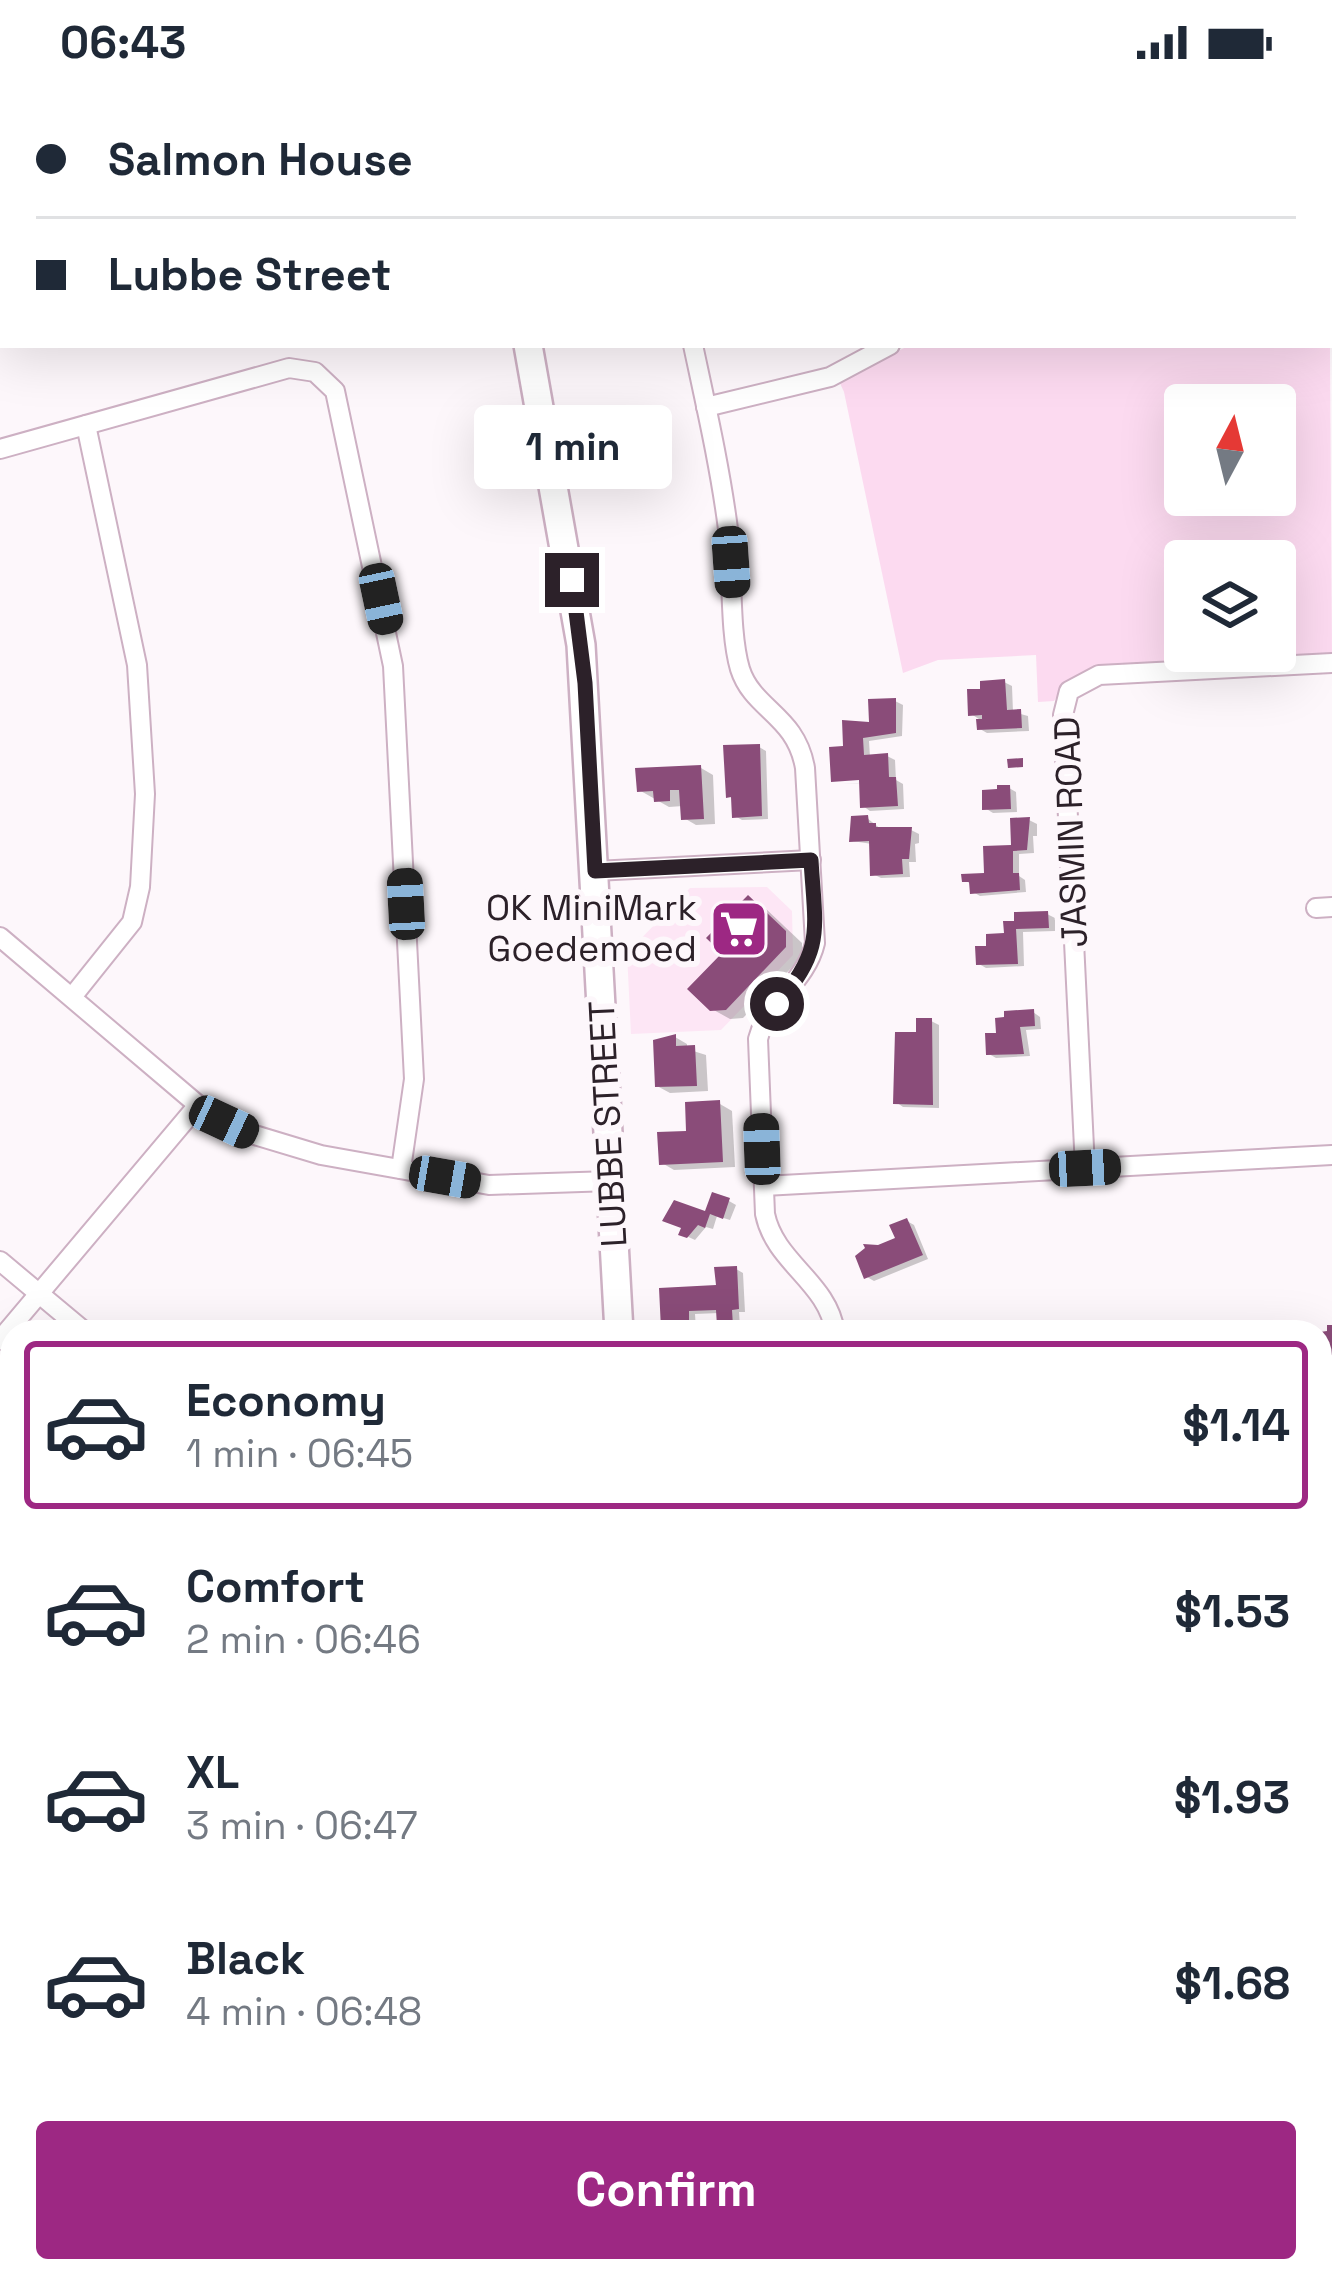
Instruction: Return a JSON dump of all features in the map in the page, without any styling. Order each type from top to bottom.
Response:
[{"type":"main road","name":"LUBBE STREET","points":[[529,348],[581,645],[618,1320]]},
{"type":"street","points":[[694,348],[727,524],[740,670],[798,741],[805,768],[815,930],[812,954],[799,979],[768,1014],[758,1040],[765,1214],[772,1238],[826,1300],[832,1320]]},
{"type":"street","points":[[706,407],[830,376],[884,348]]},
{"type":"street","points":[[0,449],[290,368],[315,372],[335,391],[393,666],[414,1079],[401,1169]]},
{"type":"street","points":[[72,997],[132,922],[140,887],[145,794],[137,665],[86,425]]},
{"type":"street","name":"JASMIN ROAD","points":[[1085,1168],[1063,715],[1069,691],[1099,674],[1332,663]]},
{"type":"street","points":[[595,871],[811,860]]},
{"type":"street","points":[[0,937],[198,1105],[248,1133],[321,1155],[489,1185],[610,1181]]},
{"type":"street","points":[[16,1320],[198,1105]]},
{"type":"street","points":[[764,1186],[1332,1155]]},
{"type":"street","points":[[0,1261],[71,1320]]},
{"type":"shaded area","points":[[904,348],[1330,348],[1332,653],[1296,655],[1296,540],[1164,540],[1164,662],[1099,665],[1068,680],[1054,701],[1038,702],[1036,655],[938,660],[903,673],[839,381]]},
{"type":"shaded area","points":[[767,887],[792,911],[793,955],[721,1030],[631,1034],[627,953],[690,888]]},
{"type":"building","points":[[1005,679],[1007,710],[1021,709],[1022,728],[977,730],[976,719],[982,715],[968,716],[967,689],[980,689],[980,681]]},
{"type":"building","points":[[896,698],[896,733],[863,738],[864,755],[888,753],[898,806],[860,808],[859,780],[831,782],[829,747],[843,746],[842,720],[869,722],[868,699]]},
{"type":"building","points":[[760,744],[762,816],[732,818],[723,745]]},
{"type":"building","points":[[1023,758],[1023,767],[1008,768],[1007,759]]},
{"type":"building","points":[[701,765],[704,819],[681,820],[679,790],[670,790],[670,801],[654,802],[653,791],[637,792],[635,768]]},
{"type":"building","points":[[997,785],[1010,785],[1011,809],[982,810],[982,790],[997,789]]},
{"type":"building","points":[[868,815],[869,823],[876,827],[912,827],[909,859],[902,859],[903,874],[870,876],[869,841],[849,842],[851,816]]},
{"type":"building","points":[[1030,817],[1027,850],[1013,851],[1013,873],[1019,873],[1020,890],[970,894],[969,882],[962,882],[961,874],[984,873],[983,846],[1011,845],[1010,818]]},
{"type":"building","points":[[748,895],[786,931],[786,947],[726,1010],[710,1011],[687,989],[722,953],[706,938]]},
{"type":"building","points":[[1048,911],[1049,928],[1016,929],[1018,964],[976,965],[975,946],[986,946],[986,934],[1004,933],[1003,921],[1014,921],[1014,912]]},
{"type":"building","points":[[1034,1009],[1035,1026],[1020,1027],[1024,1054],[986,1055],[985,1033],[996,1033],[995,1018],[1004,1017],[1004,1011]]},
{"type":"building","points":[[916,1018],[932,1018],[933,1105],[893,1104],[895,1032],[916,1032]]},
{"type":"building","points":[[676,1034],[676,1046],[695,1045],[697,1086],[655,1087],[653,1040]]},
{"type":"building","points":[[720,1100],[723,1162],[659,1165],[657,1132],[686,1131],[685,1102]]},
{"type":"building","points":[[712,1192],[730,1198],[723,1219],[710,1214],[705,1228],[698,1225],[687,1238],[678,1235],[681,1228],[662,1221],[674,1200],[705,1211]]},
{"type":"building","points":[[907,1218],[923,1255],[864,1279],[855,1256],[865,1248],[863,1244],[878,1245],[895,1238],[889,1225]]},
{"type":"building","points":[[737,1266],[739,1309],[732,1310],[733,1320],[717,1320],[716,1310],[689,1311],[689,1320],[661,1320],[659,1288],[716,1285],[714,1267]]},
{"type":"place","name":"OK MiniMark Goedemoed","points":[[739,929]]},
{"type":"route","points":[[572,580],[585,683],[595,871],[811,860],[812,954],[799,979],[777,1004]]}]
